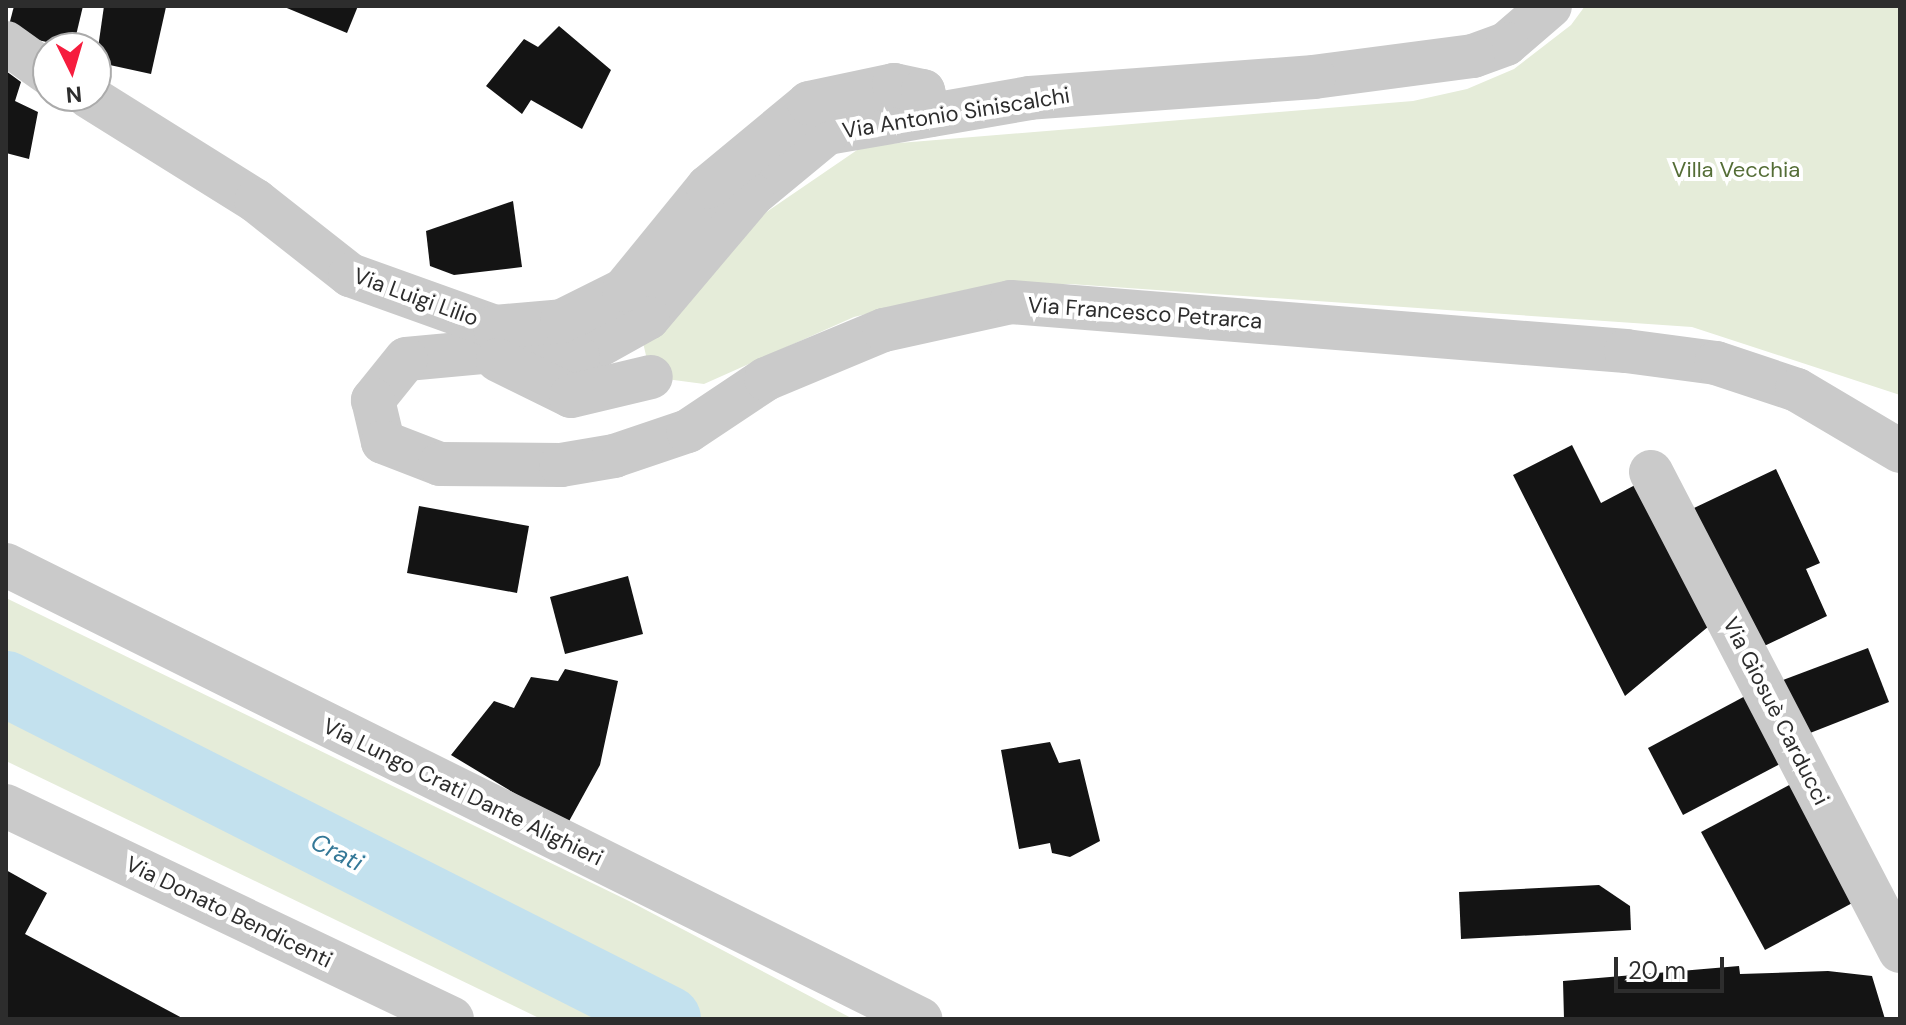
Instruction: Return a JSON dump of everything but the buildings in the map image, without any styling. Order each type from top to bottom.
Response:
[{"type":"street","name":"Via Antonio Siniscalchi","points":[[482,352],[578,357],[648,318],[752,195],[827,133],[1030,98],[1314,77],[1473,56],[1506,44],[1550,6]]},
{"type":"street","points":[[6,43],[32,62]]},
{"type":"street","name":"Via Luigi Lilio","points":[[112,111],[256,201],[350,275],[495,327],[562,321],[624,290],[708,187],[809,103],[894,85],[923,91],[930,115]]},
{"type":"street","name":"Via Francesco Petrarca","points":[[482,352],[406,359],[373,400],[383,442],[440,464],[561,465],[614,456],[688,431],[766,379],[884,330],[1011,302],[1610,349],[1716,363],[1797,390],[1900,451]]},
{"type":"street","points":[[482,352],[571,396],[651,377]]},
{"type":"street","name":"Via Giosuè Carducci","points":[[1651,472],[1900,951]]},
{"type":"street","name":"Via Lungo Crati Dante Alighieri","points":[[6,565],[920,1019]]},
{"type":"street","name":"Via Donato Bendicenti","points":[[6,806],[452,1019]]},
{"type":"green space","name":"Villa Vecchia","points":[[1585,6],[1900,6],[1900,395],[1692,327],[1070,284],[970,289],[854,317],[704,384],[651,377],[641,334],[765,213],[863,146],[1413,101],[1467,89],[1514,69],[1571,25]]},
{"type":"green space","points":[[6,598],[629,901],[853,1019],[541,1019],[6,761]]},
{"type":"waterway","name":"Crati","points":[[6,684],[668,1019]]}]
